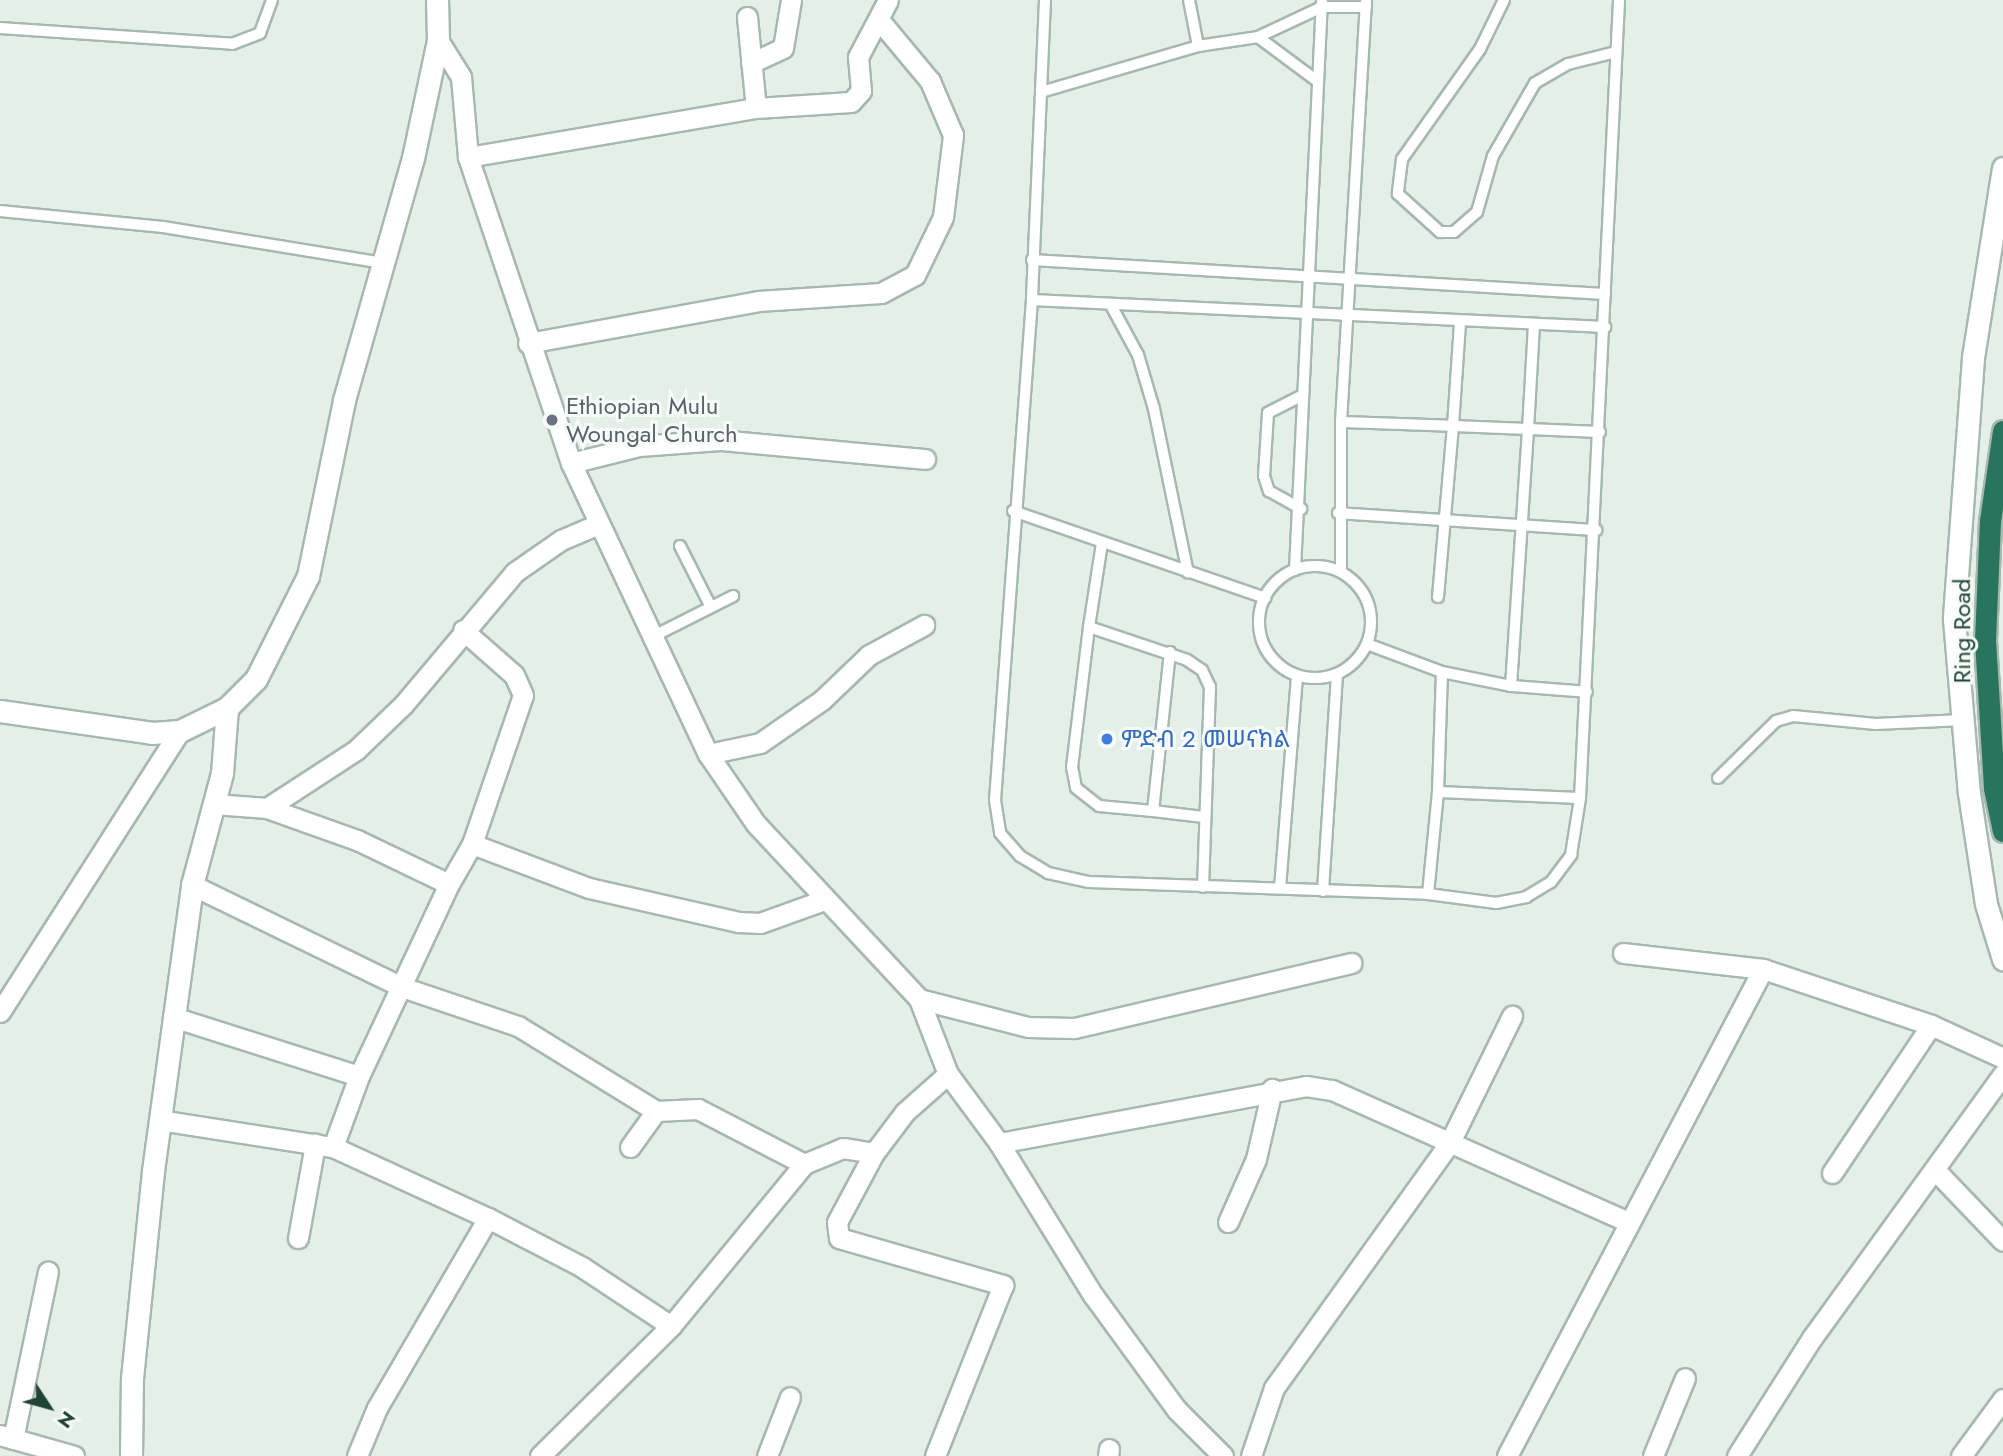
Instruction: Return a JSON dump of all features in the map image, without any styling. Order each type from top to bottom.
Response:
[{"type":"highway","name":"Ring Road","points":[[2003,431],[1990,521],[1985,640],[1994,788],[2003,831]]},
{"type":"street","points":[[0,710],[152,733],[180,731],[227,708],[256,679],[308,576],[344,400],[383,263],[438,40],[437,0]]},
{"type":"street","points":[[751,63],[783,48],[791,0]]},
{"type":"street","points":[[468,157],[756,108],[858,98],[858,57],[880,21],[888,0]]},
{"type":"street","points":[[747,17],[756,108]]},
{"type":"street","points":[[528,343],[758,301],[880,293],[915,275],[943,217],[953,135],[930,81],[880,21]]},
{"type":"street","points":[[438,40],[461,77],[468,157],[528,343],[571,463],[597,525],[708,754],[756,824],[919,999],[948,1074],[999,1143],[1093,1295],[1177,1410],[1223,1456]]},
{"type":"street","points":[[2003,168],[1973,358],[1961,491],[1954,619],[1963,720],[1986,904],[2003,959]]},
{"type":"street","points":[[571,463],[639,446],[720,440],[925,459]]},
{"type":"street","points":[[267,808],[382,728],[463,630],[538,554],[597,525]]},
{"type":"street","points":[[708,754],[760,743],[822,700],[869,655],[924,625]]},
{"type":"street","points":[[298,1238],[324,1145],[402,987],[449,884],[472,844],[523,695],[514,675],[463,630]]},
{"type":"street","points":[[131,1456],[137,1319],[173,1017],[192,885],[214,804],[228,738],[227,708]]},
{"type":"street","points":[[0,1012],[180,731]]},
{"type":"street","points":[[214,804],[267,808],[358,840],[449,884]]},
{"type":"street","points":[[472,844],[589,888],[738,922],[760,923],[824,900]]},
{"type":"street","points":[[192,885],[402,987],[518,1026],[656,1111],[698,1109],[804,1164]]},
{"type":"street","points":[[1623,953],[1763,969],[1931,1025],[2003,1058]]},
{"type":"street","points":[[919,999],[1028,1027],[1074,1028],[1352,963]]},
{"type":"street","points":[[1507,1456],[1626,1220],[1763,969]]},
{"type":"street","points":[[1251,1456],[1274,1388],[1449,1144],[1513,1016]]},
{"type":"street","points":[[173,1017],[359,1076]]},
{"type":"street","points":[[1832,1173],[1931,1025]]},
{"type":"street","points":[[935,1456],[1003,1285],[839,1238],[837,1222],[874,1153],[905,1112],[948,1074]]},
{"type":"street","points":[[1737,1456],[1812,1338],[1937,1172],[2003,1074]]},
{"type":"street","points":[[999,1143],[1272,1089],[1332,1090],[1626,1220]]},
{"type":"street","points":[[1228,1222],[1256,1158],[1272,1089]]},
{"type":"street","points":[[630,1147],[656,1111]]},
{"type":"street","points":[[160,1120],[324,1145],[488,1217],[582,1267],[671,1326]]},
{"type":"street","points":[[540,1456],[671,1326],[804,1164],[843,1148],[874,1153]]},
{"type":"street","points":[[1937,1172],[2003,1241]]},
{"type":"street","points":[[357,1456],[377,1408],[488,1217]]},
{"type":"street","points":[[48,1272],[7,1437],[74,1456]]},
{"type":"street","points":[[1653,1456],[1685,1378]]},
{"type":"street","points":[[768,1456],[790,1397]]},
{"type":"street","points":[[1961,1456],[2003,1399]]},
{"type":"lane","points":[[0,28],[232,44],[260,33],[272,0]]},
{"type":"lane","points":[[1045,0],[1031,300],[1013,511],[995,800],[1000,833],[1020,856],[1048,873],[1089,882],[1428,894],[1496,903],[1526,897],[1552,882],[1571,855],[1580,798],[1596,530],[1619,0]]},
{"type":"lane","points":[[1189,0],[1198,46]]},
{"type":"lane","points":[[1504,0],[1480,49],[1400,169],[1404,203],[1440,232],[1454,232],[1477,212],[1493,156],[1535,83],[1568,64],[1616,52]]},
{"type":"lane","points":[[1041,92],[1198,46],[1258,37],[1322,3],[1366,4],[1352,278],[1340,422],[1338,513],[1341,572],[1368,603],[1367,644],[1337,674],[1323,891]]},
{"type":"lane","points":[[1322,3],[1316,80],[1309,316],[1301,396],[1301,509],[1295,570],[1265,598],[1261,635],[1274,660],[1297,676],[1337,674]]},
{"type":"lane","points":[[1258,37],[1316,80]]},
{"type":"lane","points":[[0,211],[163,227],[383,263]]},
{"type":"lane","points":[[1032,260],[1605,294]]},
{"type":"lane","points":[[1031,300],[1112,307],[1605,327]]},
{"type":"lane","points":[[1112,307],[1138,355],[1154,410],[1188,573]]},
{"type":"lane","points":[[1438,597],[1460,322]]},
{"type":"lane","points":[[1511,686],[1534,325]]},
{"type":"lane","points":[[1301,396],[1268,413],[1264,476],[1269,491],[1301,509]]},
{"type":"lane","points":[[1340,422],[1600,432]]},
{"type":"lane","points":[[1013,511],[1265,598]]},
{"type":"lane","points":[[1338,513],[1443,523],[1596,530]]},
{"type":"lane","points":[[1102,543],[1088,627],[1072,767],[1076,788],[1098,806],[1204,817]]},
{"type":"lane","points":[[680,545],[711,607]]},
{"type":"lane","points":[[1295,570],[1341,572]]},
{"type":"lane","points":[[652,637],[733,596]]},
{"type":"lane","points":[[1088,627],[1170,652],[1202,670],[1210,687],[1203,887]]},
{"type":"lane","points":[[1367,644],[1442,672],[1511,686],[1587,692]]},
{"type":"lane","points":[[1153,811],[1170,652]]},
{"type":"lane","points":[[1428,894],[1438,792],[1442,672]]},
{"type":"lane","points":[[1280,888],[1297,676]]},
{"type":"lane","points":[[1718,778],[1776,721],[1793,716],[1876,724],[1963,720]]},
{"type":"lane","points":[[1438,792],[1580,798]]},
{"type":"place","name":"Ethiopian Mulu Woungal Church","points":[[552,420]]},
{"type":"place","name":"ምድብ 2 መሠናክል","points":[[1107,739]]}]
